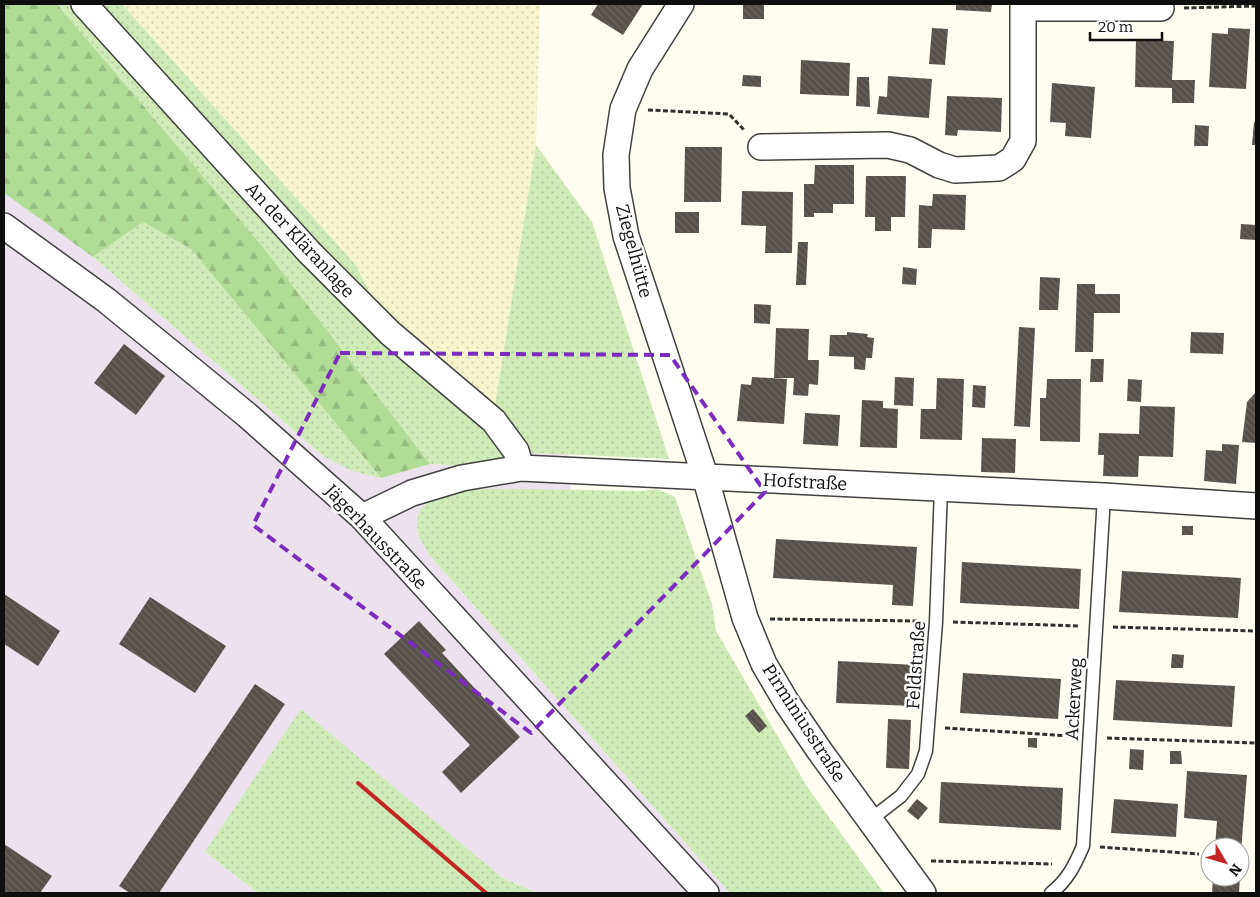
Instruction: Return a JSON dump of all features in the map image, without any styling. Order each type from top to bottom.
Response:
[{"type":"street","name":"An der Kläranlage","points":[[84,4],[309,252],[390,333],[494,421],[516,451],[521,468]]},
{"type":"street","name":"Ziegelhütte","points":[[681,4],[640,69],[623,109],[616,155],[618,188],[626,236],[705,476]]},
{"type":"street","points":[[761,147],[888,145],[910,150],[939,166],[955,170],[999,168],[1013,160],[1023,141],[1023,6],[1161,8]]},
{"type":"street","name":"Jägerhausstraße","points":[[4,226],[106,300],[248,415],[362,518],[706,893]]},
{"type":"street","name":"Hofstraße","points":[[362,518],[420,491],[462,478],[521,468],[1104,496],[1256,506]]},
{"type":"street","name":"Pirminiusstraße","points":[[705,476],[745,618],[764,664],[787,703],[923,893]]},
{"type":"lane","name":"Feldstraße","points":[[870,820],[901,796],[918,774],[926,751],[936,622],[941,489]]},
{"type":"lane","name":"Ackerweg","points":[[1051,893],[1060,886],[1076,865],[1082,846],[1104,496]]},
{"type":"path","points":[[1161,8],[1256,6]]},
{"type":"path","points":[[623,109],[729,114],[761,147]]},
{"type":"path","points":[[745,618],[1256,631]]},
{"type":"path","points":[[1082,846],[1199,854]]},
{"type":"path","points":[[899,860],[1076,865]]},
{"type":"highlighted area","points":[[340,353],[670,355],[765,492],[531,733],[253,525]]},
{"type":"shaded area","points":[[4,193],[93,257],[323,456],[381,478],[430,464],[463,466],[534,453],[568,453],[571,490],[455,490],[430,556],[730,893],[537,893],[501,877],[205,852],[258,893],[4,893]]},
{"type":"green space","points":[[4,4],[57,4],[263,247],[430,464],[381,478],[191,249],[143,222],[93,257],[4,193]]},
{"type":"green space","points":[[57,4],[122,4],[355,264],[377,306],[495,406],[536,145],[592,222],[669,459],[534,453],[463,466],[430,464],[263,247]]},
{"type":"green space","points":[[122,4],[540,4],[536,145],[495,407],[377,306],[355,264]]},
{"type":"green space","points":[[143,222],[191,249],[381,478],[352,471],[323,456],[93,257]]},
{"type":"green space","points":[[479,489],[642,491],[657,489],[675,497],[712,604],[716,631],[808,788],[884,893],[730,893],[430,556],[420,538],[418,515],[427,503],[441,495]]},
{"type":"green space","points":[[301,709],[501,877],[537,893],[258,893],[205,852]]},
{"type":"building","points":[[598,4],[643,4],[623,35],[591,15]]},
{"type":"building","points":[[743,4],[764,4],[764,19],[743,19]]},
{"type":"building","points":[[956,4],[992,4],[991,12],[956,10]]},
{"type":"building","points":[[932,28],[948,29],[945,65],[929,64]]},
{"type":"building","points":[[1228,28],[1250,29],[1246,89],[1209,87],[1212,33],[1228,34]]},
{"type":"building","points":[[1136,40],[1174,41],[1172,80],[1195,80],[1194,103],[1172,103],[1172,88],[1135,87]]},
{"type":"building","points":[[801,60],[850,63],[849,96],[800,94]]},
{"type":"building","points":[[743,75],[761,76],[761,87],[742,86]]},
{"type":"building","points":[[888,76],[932,79],[929,118],[877,114],[879,96],[887,97]]},
{"type":"building","points":[[857,77],[869,77],[870,107],[856,106]]},
{"type":"building","points":[[1052,83],[1095,87],[1091,138],[1065,136],[1066,123],[1050,122]]},
{"type":"building","points":[[947,96],[1002,98],[1001,132],[958,130],[957,136],[945,135]]},
{"type":"building","points":[[1254,122],[1256,123],[1256,145],[1252,145]]},
{"type":"building","points":[[1195,125],[1209,126],[1208,146],[1194,146]]},
{"type":"building","points":[[685,147],[722,147],[721,202],[684,202]]},
{"type":"building","points":[[815,165],[854,165],[854,204],[833,204],[833,213],[814,213],[814,217],[804,217],[804,184],[814,184]]},
{"type":"building","points":[[866,176],[906,176],[905,217],[891,217],[891,231],[875,231],[875,217],[865,217]]},
{"type":"building","points":[[742,191],[793,192],[792,253],[765,253],[766,226],[741,225]]},
{"type":"building","points":[[933,194],[966,195],[965,230],[932,229],[931,248],[918,248],[919,205],[932,206]]},
{"type":"building","points":[[675,212],[699,212],[699,233],[675,233]]},
{"type":"building","points":[[1241,224],[1256,225],[1256,240],[1240,239]]},
{"type":"building","points":[[798,242],[808,242],[806,285],[796,285]]},
{"type":"building","points":[[903,267],[917,269],[916,285],[902,284]]},
{"type":"building","points":[[1040,277],[1060,278],[1058,310],[1039,310]]},
{"type":"building","points":[[1077,284],[1095,284],[1095,294],[1120,294],[1120,313],[1094,313],[1093,352],[1075,352]]},
{"type":"building","points":[[754,304],[771,305],[770,324],[754,323]]},
{"type":"building","points":[[1019,327],[1035,328],[1030,427],[1014,426]]},
{"type":"building","points":[[776,328],[809,329],[808,360],[819,360],[818,385],[809,384],[808,396],[793,395],[794,378],[774,378]]},
{"type":"building","points":[[847,332],[868,334],[867,337],[874,338],[872,358],[866,358],[865,370],[854,369],[854,357],[829,356],[830,335],[847,335]]},
{"type":"building","points":[[1191,332],[1224,333],[1223,354],[1190,353]]},
{"type":"building","points":[[124,344],[165,376],[136,415],[94,383]]},
{"type":"building","points":[[1091,359],[1104,359],[1103,382],[1090,382]]},
{"type":"building","points":[[752,377],[787,379],[784,424],[737,421],[741,384],[751,385]]},
{"type":"building","points":[[895,377],[914,378],[913,406],[894,405]]},
{"type":"building","points":[[937,378],[964,379],[962,440],[920,439],[921,409],[936,409]]},
{"type":"building","points":[[1047,379],[1081,379],[1080,442],[1040,441],[1040,398],[1046,398]]},
{"type":"building","points":[[1128,379],[1142,380],[1141,402],[1127,401]]},
{"type":"building","points":[[973,385],[986,386],[985,408],[972,407]]},
{"type":"building","points":[[1256,392],[1256,443],[1242,442],[1247,402]]},
{"type":"building","points":[[862,400],[883,401],[883,408],[898,409],[897,448],[860,447]]},
{"type":"building","points":[[1140,406],[1175,407],[1173,457],[1139,456],[1138,477],[1103,476],[1104,455],[1098,455],[1099,433],[1139,434]]},
{"type":"building","points":[[805,413],[840,415],[838,446],[803,444]]},
{"type":"building","points":[[982,438],[1016,439],[1015,473],[981,472]]},
{"type":"building","points":[[1222,444],[1239,445],[1236,484],[1204,481],[1206,450],[1222,451]]},
{"type":"building","points":[[1182,526],[1193,526],[1193,535],[1182,535]]},
{"type":"building","points":[[776,539],[917,547],[913,606],[892,605],[893,585],[773,578]]},
{"type":"building","points":[[962,562],[1081,569],[1079,609],[960,603]]},
{"type":"building","points":[[1122,571],[1241,578],[1238,618],[1119,612]]},
{"type":"building","points":[[4,594],[60,631],[38,666],[4,644]]},
{"type":"building","points":[[150,597],[226,646],[195,693],[119,644]]},
{"type":"building","points":[[419,621],[446,650],[442,653],[520,737],[461,793],[442,772],[470,745],[384,654]]},
{"type":"building","points":[[1172,654],[1184,655],[1183,668],[1171,668]]},
{"type":"building","points":[[838,661],[916,665],[914,706],[836,703]]},
{"type":"building","points":[[963,673],[1061,679],[1058,719],[960,713]]},
{"type":"building","points":[[1116,680],[1235,686],[1232,727],[1113,720]]},
{"type":"building","points":[[255,684],[285,704],[159,893],[130,893],[119,886]]},
{"type":"building","points":[[753,709],[767,726],[759,733],[745,716]]},
{"type":"building","points":[[888,719],[911,720],[909,769],[886,768]]},
{"type":"building","points":[[1028,738],[1037,738],[1037,748],[1028,747]]},
{"type":"building","points":[[1130,749],[1144,750],[1143,770],[1129,769]]},
{"type":"building","points":[[1170,751],[1181,751],[1182,764],[1170,764]]},
{"type":"building","points":[[1187,771],[1247,775],[1242,837],[1216,837],[1217,821],[1184,818]]},
{"type":"building","points":[[941,782],[1063,788],[1061,830],[939,823]]},
{"type":"building","points":[[917,799],[928,808],[918,820],[907,811]]},
{"type":"building","points":[[1114,799],[1178,804],[1176,837],[1111,833]]},
{"type":"building","points":[[4,844],[52,876],[40,893],[4,893]]},
{"type":"building","points":[[1212,887],[1239,887],[1239,893],[1212,893]]},
{"type":"railway","points":[[358,783],[486,893]]}]
